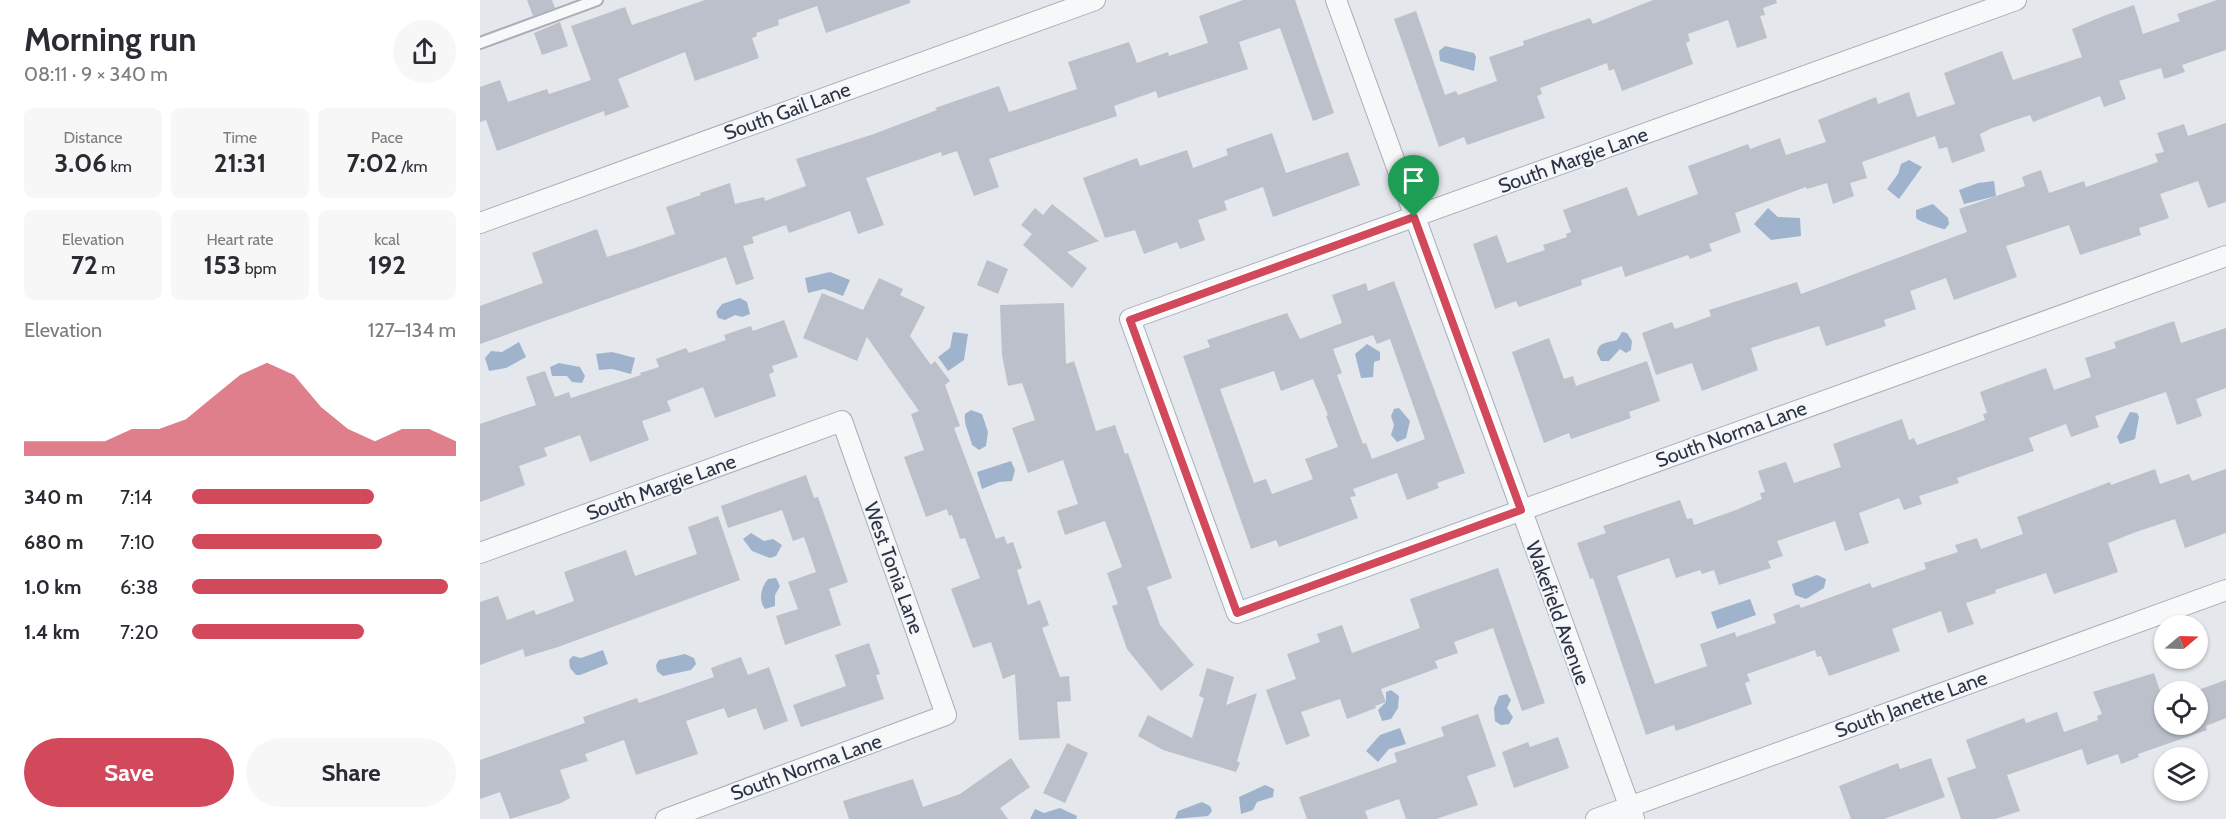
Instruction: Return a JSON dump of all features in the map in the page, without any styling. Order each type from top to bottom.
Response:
[{"type":"street","name":"South Gail Lane","points":[[480,223],[1095,0]]},
{"type":"street","name":"Wakefield Avenue","points":[[1336,0],[1632,813]]},
{"type":"street","name":"South Margie Lane","points":[[1237,613],[1130,320],[2016,0]]},
{"type":"street","name":"South Norma Lane","points":[[1237,613],[2226,255]]},
{"type":"street","name":"South Margie Lane","points":[[480,553],[842,421]]},
{"type":"street","name":"West Tonia Lane","points":[[842,421],[946,715]]},
{"type":"street","name":"South Janette Lane","points":[[1596,819],[1632,813],[2226,590]]},
{"type":"street","name":"South Norma Lane","points":[[666,819],[946,715]]},
{"type":"lane","points":[[480,43],[597,0]]},
{"type":"water","points":[[1445,46],[1474,53],[1476,57],[1474,71],[1440,61],[1439,51]]},
{"type":"water","points":[[1909,160],[1922,167],[1899,199],[1887,189],[1898,174],[1901,164]]},
{"type":"water","points":[[1994,181],[1996,196],[1964,204],[1959,190],[1978,183]]},
{"type":"water","points":[[1933,204],[1948,218],[1949,224],[1945,229],[1916,218],[1916,210]]},
{"type":"water","points":[[1768,208],[1778,217],[1800,218],[1801,236],[1771,240],[1754,224]]},
{"type":"water","points":[[830,272],[850,280],[843,296],[824,289],[808,293],[805,278]]},
{"type":"water","points":[[740,298],[747,302],[750,314],[742,317],[735,315],[725,320],[718,318],[716,312],[722,304]]},
{"type":"water","points":[[953,332],[968,334],[964,360],[948,371],[938,357],[950,348]]},
{"type":"water","points":[[1622,332],[1627,333],[1632,341],[1631,350],[1626,353],[1620,349],[1609,361],[1601,361],[1597,353],[1600,346],[1617,340]]},
{"type":"water","points":[[519,342],[526,357],[506,368],[489,371],[485,358],[491,351],[502,352]]},
{"type":"water","points":[[1367,344],[1380,352],[1380,360],[1374,362],[1373,377],[1361,378],[1355,354]]},
{"type":"water","points":[[612,352],[635,358],[631,374],[612,369],[599,370],[596,354]]},
{"type":"water","points":[[559,363],[580,367],[585,376],[582,383],[572,382],[567,376],[552,376],[550,367]]},
{"type":"water","points":[[1399,408],[1410,421],[1406,438],[1397,442],[1391,435],[1394,425],[1391,416],[1394,409]]},
{"type":"water","points":[[971,410],[982,414],[988,432],[986,446],[979,450],[972,445],[965,421],[965,414]]},
{"type":"water","points":[[2130,412],[2137,413],[2139,417],[2135,439],[2120,444],[2117,437]]},
{"type":"water","points":[[1011,461],[1015,470],[1012,481],[999,482],[982,489],[977,472]]},
{"type":"water","points":[[751,533],[764,541],[773,539],[782,545],[776,556],[770,558],[752,551],[743,539]]},
{"type":"water","points":[[1817,575],[1826,579],[1824,588],[1806,599],[1795,595],[1792,584]]},
{"type":"water","points":[[776,578],[780,586],[775,595],[775,606],[765,609],[761,598],[762,590],[768,579]]},
{"type":"water","points":[[1750,599],[1756,615],[1717,629],[1711,612]]},
{"type":"water","points":[[603,650],[608,664],[580,675],[576,675],[570,668],[569,660],[573,656],[581,658]]},
{"type":"water","points":[[685,654],[694,658],[696,664],[691,670],[663,676],[657,671],[656,665],[659,660]]},
{"type":"water","points":[[1391,690],[1399,696],[1398,708],[1391,719],[1382,721],[1378,710],[1386,702],[1386,692]]},
{"type":"water","points":[[1507,694],[1511,700],[1507,708],[1513,717],[1509,724],[1501,725],[1495,721],[1494,708],[1499,696]]},
{"type":"water","points":[[1400,728],[1406,744],[1389,749],[1378,762],[1366,751],[1380,735]]},
{"type":"water","points":[[1265,785],[1274,789],[1273,797],[1257,802],[1253,810],[1241,814],[1239,797]]},
{"type":"water","points":[[1202,802],[1210,806],[1212,811],[1208,816],[1175,819],[1178,811]]},
{"type":"water","points":[[1060,808],[1077,816],[1076,819],[1030,819],[1035,809],[1044,813]]},
{"type":"building","points":[[527,0],[552,0],[555,8],[533,16]]},
{"type":"building","points":[[705,0],[910,0],[910,3],[826,33],[817,6],[778,20],[779,25],[756,33],[757,36],[752,38],[759,58],[695,81],[685,52],[618,79],[629,107],[605,116],[604,111],[497,151],[486,120],[480,122],[480,87],[500,80],[508,102],[547,89],[549,94],[591,80],[571,26],[625,7],[632,25]]},
{"type":"building","points":[[1243,0],[1295,0],[1334,113],[1313,121],[1280,28],[1239,42],[1248,69],[1158,98],[1156,91],[1114,106],[1117,116],[989,159],[999,187],[974,196],[957,151],[942,156],[941,152],[866,178],[884,225],[858,234],[850,211],[789,233],[786,225],[752,237],[754,243],[743,246],[754,279],[736,285],[726,257],[480,344],[480,306],[543,283],[532,253],[597,229],[607,257],[675,234],[666,207],[730,183],[735,204],[764,197],[765,201],[806,186],[796,159],[874,134],[937,110],[935,108],[999,86],[1009,112],[1077,89],[1068,62],[1129,42],[1137,63],[1168,52],[1169,56],[1208,43],[1199,16]]},
{"type":"building","points":[[1653,0],[1776,0],[1777,3],[1763,8],[1765,15],[1760,16],[1767,38],[1737,48],[1728,20],[1688,34],[1690,41],[1686,43],[1693,64],[1622,91],[1614,69],[1609,71],[1607,63],[1540,88],[1542,94],[1537,96],[1545,118],[1467,145],[1464,137],[1439,147],[1394,19],[1416,11],[1445,95],[1456,91],[1458,95],[1497,81],[1489,57],[1524,45],[1523,41],[1590,18],[1593,24]]},
{"type":"building","points":[[2217,0],[2226,0],[2226,50],[2182,65],[2185,72],[2164,79],[2161,68],[2119,81],[2126,99],[2104,107],[2100,96],[2033,122],[2030,115],[1992,128],[1980,134],[1985,151],[1952,163],[1947,147],[1939,149],[1935,136],[1862,162],[1867,178],[1850,183],[1854,196],[1833,204],[1827,183],[1807,189],[1806,187],[1735,213],[1741,232],[1709,244],[1712,251],[1690,259],[1688,255],[1625,277],[1622,266],[1581,280],[1582,285],[1519,307],[1516,301],[1495,309],[1473,244],[1497,235],[1507,263],[1545,250],[1543,245],[1567,237],[1566,234],[1571,232],[1563,210],[1627,187],[1638,216],[1698,194],[1688,166],[1748,144],[1750,149],[1780,138],[1786,155],[1826,142],[1818,120],[1876,97],[1878,104],[1909,92],[1917,117],[1955,104],[1944,73],[2002,51],[2013,80],[2082,57],[2072,29],[2106,15],[2134,5],[2143,34],[2180,21],[2177,14]]},
{"type":"building","points":[[560,22],[568,46],[542,55],[534,33]]},
{"type":"building","points":[[2226,123],[2226,202],[2208,208],[2198,181],[2160,194],[2169,218],[2139,228],[2141,235],[2080,255],[2069,225],[2006,246],[2017,277],[1954,300],[1946,278],[1910,291],[1916,309],[1884,320],[1886,326],[1826,346],[1819,326],[1751,348],[1758,370],[1702,391],[1692,363],[1656,375],[1642,333],[1672,322],[1675,329],[1711,316],[1709,310],[1797,282],[1801,294],[1967,232],[1959,209],[2025,186],[2022,177],[2041,170],[2049,193],[2084,181],[2086,187],[2158,162],[2155,154],[2164,152],[2157,133],[2184,124],[2188,136]]},
{"type":"building","points":[[1272,133],[1286,173],[1348,152],[1360,185],[1273,217],[1263,187],[1224,201],[1227,210],[1198,220],[1205,240],[1180,249],[1177,242],[1144,254],[1135,230],[1105,238],[1083,178],[1137,158],[1140,166],[1187,150],[1193,168],[1228,155],[1226,149]]},
{"type":"building","points":[[1052,204],[1099,241],[1067,252],[1087,268],[1072,288],[1023,245],[1032,234],[1021,225],[1035,208],[1043,215]]},
{"type":"building","points":[[987,260],[1008,269],[998,294],[977,285]]},
{"type":"building","points":[[879,278],[903,289],[900,295],[925,307],[910,336],[931,365],[935,361],[950,381],[945,385],[960,426],[954,428],[996,539],[1004,536],[1007,544],[1013,542],[1022,568],[1017,570],[1028,605],[1040,600],[1049,625],[1042,628],[1060,677],[1069,676],[1071,701],[1057,702],[1060,738],[1019,740],[1015,674],[1003,679],[991,642],[973,648],[951,589],[980,578],[965,538],[960,539],[952,515],[949,516],[947,509],[926,517],[904,457],[924,450],[911,414],[919,411],[867,337],[857,361],[803,338],[822,293],[863,310]]},
{"type":"building","points":[[1394,281],[1465,473],[1437,483],[1439,488],[1407,500],[1397,473],[1353,489],[1356,496],[1350,497],[1358,518],[1279,547],[1276,540],[1251,549],[1183,356],[1210,347],[1207,340],[1287,313],[1300,339],[1342,323],[1332,295],[1366,283],[1368,291]],"holes":[[[1373,335],[1377,344],[1390,339],[1425,439],[1372,459],[1366,443],[1363,444],[1337,375],[1342,373],[1333,349]],[[1274,371],[1281,391],[1313,379],[1338,447],[1305,459],[1313,479],[1272,494],[1266,479],[1254,483],[1220,389]]]},
{"type":"building","points":[[1064,303],[1066,364],[1074,361],[1096,431],[1115,425],[1125,454],[1128,453],[1172,578],[1147,587],[1160,625],[1194,665],[1161,691],[1127,649],[1112,606],[1118,604],[1107,573],[1122,567],[1105,521],[1065,535],[1057,511],[1078,504],[1063,460],[1028,473],[1012,428],[1035,420],[1022,383],[1008,386],[1002,355],[1000,305]]},
{"type":"building","points":[[784,320],[798,357],[772,366],[774,372],[769,374],[776,396],[715,418],[703,387],[667,401],[671,411],[642,421],[649,440],[590,462],[580,435],[544,448],[547,456],[519,466],[525,485],[480,502],[480,424],[536,405],[526,377],[545,371],[555,397],[569,392],[571,398],[641,375],[640,373],[659,367],[656,359],[686,348],[689,353],[726,340],[724,335],[751,326],[753,331]]},
{"type":"building","points":[[2174,321],[2181,343],[2226,328],[2226,388],[2196,399],[2202,416],[2177,425],[2166,392],[2095,416],[2099,427],[2071,437],[2066,424],[2029,438],[2034,451],[1957,478],[1959,483],[1919,496],[1922,504],[1904,510],[1899,498],[1859,513],[1869,543],[1845,551],[1835,521],[1777,541],[1783,556],[1768,561],[1771,568],[1719,585],[1714,570],[1702,574],[1700,570],[1676,578],[1669,558],[1617,576],[1655,684],[1707,666],[1700,644],[1735,632],[1736,637],[1776,623],[1773,614],[1799,604],[1801,608],[1870,583],[1872,588],[1926,569],[1924,563],[1958,552],[1955,545],[1977,538],[1981,549],[2023,534],[2017,517],[2110,482],[2111,485],[2155,469],[2160,484],[2189,474],[2192,481],[2226,469],[2226,533],[2185,548],[2175,519],[2136,532],[2108,543],[2118,572],[2054,594],[2046,573],[1995,590],[1996,593],[1966,603],[1974,624],[1948,633],[1941,611],[1892,629],[1900,651],[1829,676],[1821,656],[1817,657],[1815,650],[1747,674],[1750,681],[1745,683],[1752,704],[1676,731],[1674,725],[1646,735],[1593,578],[1590,579],[1577,543],[1606,533],[1603,526],[1680,500],[1687,519],[1692,518],[1694,525],[1736,510],[1762,499],[1760,493],[1765,492],[1758,471],[1786,462],[1794,483],[1841,467],[1833,444],[1902,419],[1909,440],[1914,438],[1917,445],[1959,430],[1985,420],[1983,414],[1987,413],[1980,392],[2046,368],[2054,390],[2091,377],[2085,358],[2116,348],[2114,342]]},
{"type":"building","points":[[1549,338],[1564,379],[1573,376],[1576,386],[1647,361],[1660,401],[1629,412],[1631,418],[1571,439],[1569,433],[1544,443],[1512,352]]},
{"type":"building","points":[[806,475],[814,498],[818,497],[848,582],[829,589],[841,625],[785,645],[776,616],[798,609],[788,582],[816,572],[804,537],[793,541],[782,510],[728,528],[721,506]]},
{"type":"building","points":[[718,516],[740,580],[558,647],[525,657],[523,649],[480,665],[480,602],[498,596],[507,620],[534,610],[536,615],[574,601],[564,572],[626,550],[635,576],[697,554],[688,527]]},
{"type":"building","points":[[1498,568],[1545,703],[1522,711],[1493,628],[1454,642],[1458,653],[1435,661],[1438,668],[1381,689],[1386,702],[1375,706],[1376,708],[1347,719],[1340,699],[1301,712],[1310,736],[1286,745],[1266,690],[1296,679],[1287,654],[1320,642],[1317,634],[1342,625],[1352,653],[1420,628],[1410,599]]},
{"type":"building","points":[[869,643],[880,674],[876,675],[884,699],[801,727],[793,705],[846,686],[835,655]]},
{"type":"building","points":[[741,657],[748,675],[769,667],[788,721],[764,730],[756,708],[728,718],[724,708],[686,721],[698,754],[636,775],[624,740],[585,754],[588,761],[560,770],[570,798],[561,803],[510,819],[500,792],[480,799],[480,760],[585,723],[583,717],[637,698],[639,703],[714,677],[711,668]]},
{"type":"building","points":[[1207,668],[1234,677],[1226,705],[1257,693],[1237,761],[1240,763],[1236,772],[1163,750],[1138,736],[1148,715],[1192,738],[1204,698],[1199,696]]},
{"type":"building","points":[[2154,673],[2157,681],[2154,681],[2154,735],[2193,735],[2154,747],[2138,754],[2139,757],[2121,764],[2118,754],[2087,765],[2082,749],[2007,775],[2020,811],[1995,819],[1961,819],[1947,778],[1976,768],[1966,740],[2024,718],[2026,723],[2057,712],[2064,732],[2098,720],[2097,716],[2102,714],[2093,692]]},
{"type":"building","points":[[2226,680],[2226,718],[2208,725],[2208,686]]},
{"type":"building","points":[[1478,714],[1496,766],[1467,776],[1478,805],[1436,819],[1406,819],[1399,799],[1365,811],[1368,819],[1307,819],[1299,797],[1397,762],[1394,753],[1444,736],[1441,727]]},
{"type":"building","points":[[1558,737],[1569,768],[1514,788],[1502,752],[1528,742],[1530,747]]},
{"type":"building","points":[[1067,743],[1088,753],[1065,803],[1043,793]]},
{"type":"building","points":[[1011,758],[1030,787],[1000,808],[1008,819],[849,819],[843,801],[913,779],[923,807],[960,794]]},
{"type":"building","points":[[1931,758],[1945,797],[1884,819],[1851,819],[1839,786],[1898,763],[1900,769]]},
{"type":"route","points":[[1414,217],[1521,510],[1237,613],[1130,320],[1414,217]]}]
